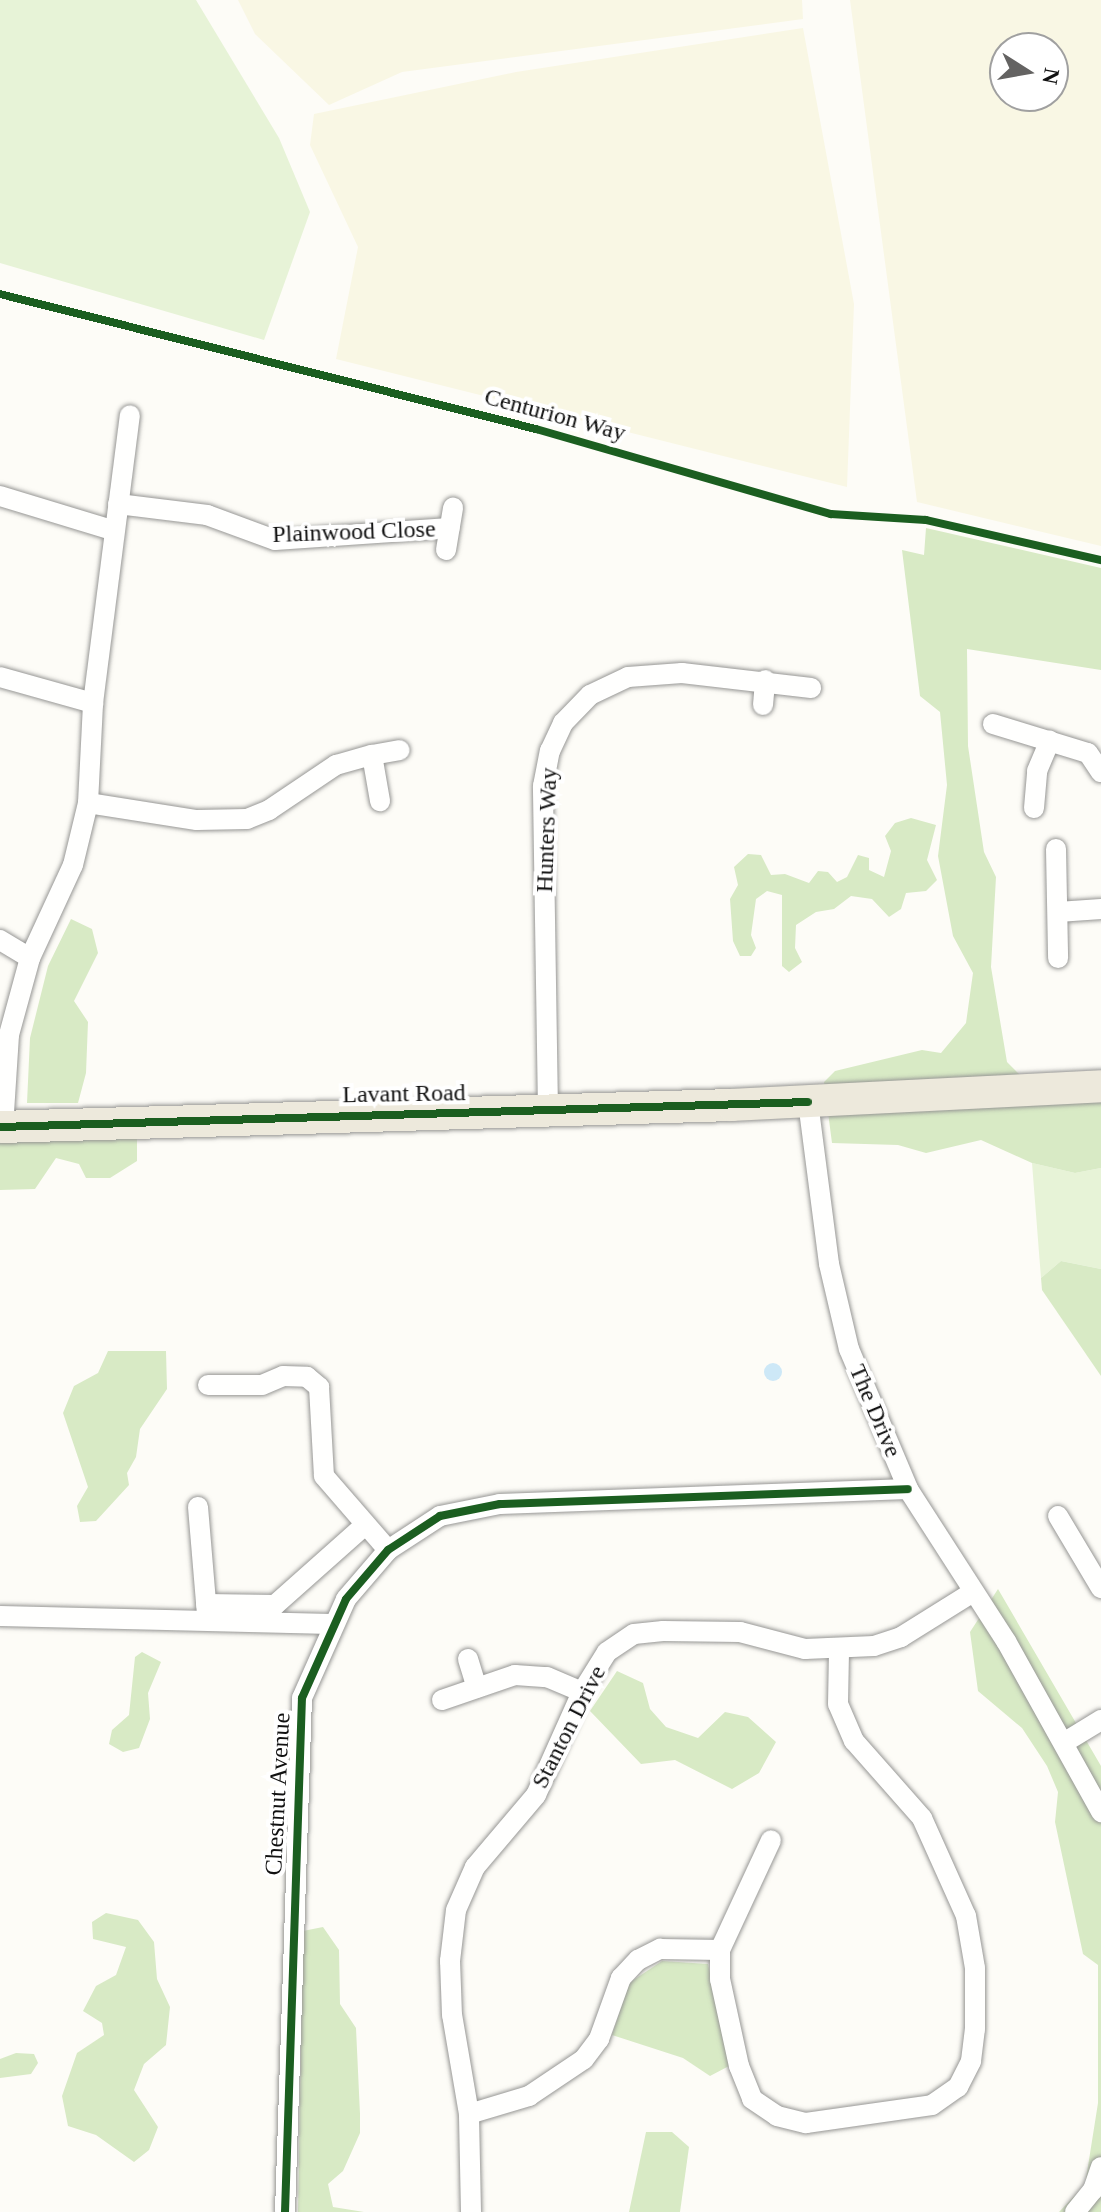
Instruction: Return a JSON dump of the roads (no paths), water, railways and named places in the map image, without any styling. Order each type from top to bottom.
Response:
[{"type":"main road","name":"Lavant Road","points":[[1,1127],[808,1102],[1101,1086]]},
{"type":"street","points":[[1,1127],[9,1035],[30,958],[73,865],[88,803],[93,703],[112,530],[130,415]]},
{"type":"street","points":[[0,496],[112,530]]},
{"type":"street","name":"Plainwood Close","points":[[118,504],[207,515],[275,540],[452,518],[446,550]]},
{"type":"street","name":"Hunters Way","points":[[548,1110],[543,786],[550,751],[563,723],[590,695],[628,677],[682,673],[765,680],[811,688]]},
{"type":"street","points":[[0,677],[93,703]]},
{"type":"street","points":[[763,705],[765,680]]},
{"type":"street","points":[[993,724],[1088,753],[1101,772]]},
{"type":"street","points":[[1034,808],[1037,771],[1050,741]]},
{"type":"street","points":[[88,803],[197,820],[247,819],[269,810],[336,765],[400,750]]},
{"type":"street","points":[[372,755],[380,801]]},
{"type":"street","points":[[1056,849],[1058,958]]},
{"type":"street","points":[[1058,912],[1101,909]]},
{"type":"street","points":[[0,940],[30,958]]},
{"type":"street","name":"The Drive","points":[[808,1102],[829,1264],[849,1349],[908,1489],[1065,1742],[1101,1812]]},
{"type":"street","points":[[208,1385],[262,1385],[283,1376],[307,1377],[319,1387],[324,1476],[388,1550]]},
{"type":"street","name":"Chestnut Avenue","points":[[285,2212],[302,1698],[332,1624],[388,1550],[440,1516],[500,1504],[908,1489]]},
{"type":"street","points":[[198,1507],[207,1612]]},
{"type":"street","points":[[1058,1516],[1101,1588]]},
{"type":"street","points":[[0,1616],[207,1612],[275,1605],[365,1525]]},
{"type":"street","name":"Stanton Drive","points":[[471,2212],[469,2114],[452,2015],[450,1961],[456,1910],[475,1867],[536,1795],[582,1692],[607,1652],[634,1634],[740,1632],[805,1649],[839,1651],[901,1637],[973,1592]]},
{"type":"street","points":[[207,1612],[332,1624]]},
{"type":"street","points":[[771,1840],[720,1950],[720,1979],[739,2066],[752,2099],[777,2116],[806,2123],[932,2105],[958,2087],[971,2061],[975,2029],[975,1968],[966,1916],[922,1818],[854,1741],[838,1704],[839,1651]]},
{"type":"street","points":[[468,1659],[477,1688]]},
{"type":"street","points":[[442,1700],[515,1675],[547,1677],[582,1692]]},
{"type":"street","points":[[1065,1742],[1101,1720]]},
{"type":"street","points":[[469,2114],[529,2096],[584,2059],[599,2039],[621,1978],[638,1960],[660,1949],[720,1950]]},
{"type":"street","points":[[1075,2212],[1093,2190],[1101,2167]]},
{"type":"water","points":[[773,1363],[782,1372],[773,1381],[764,1372]]}]
